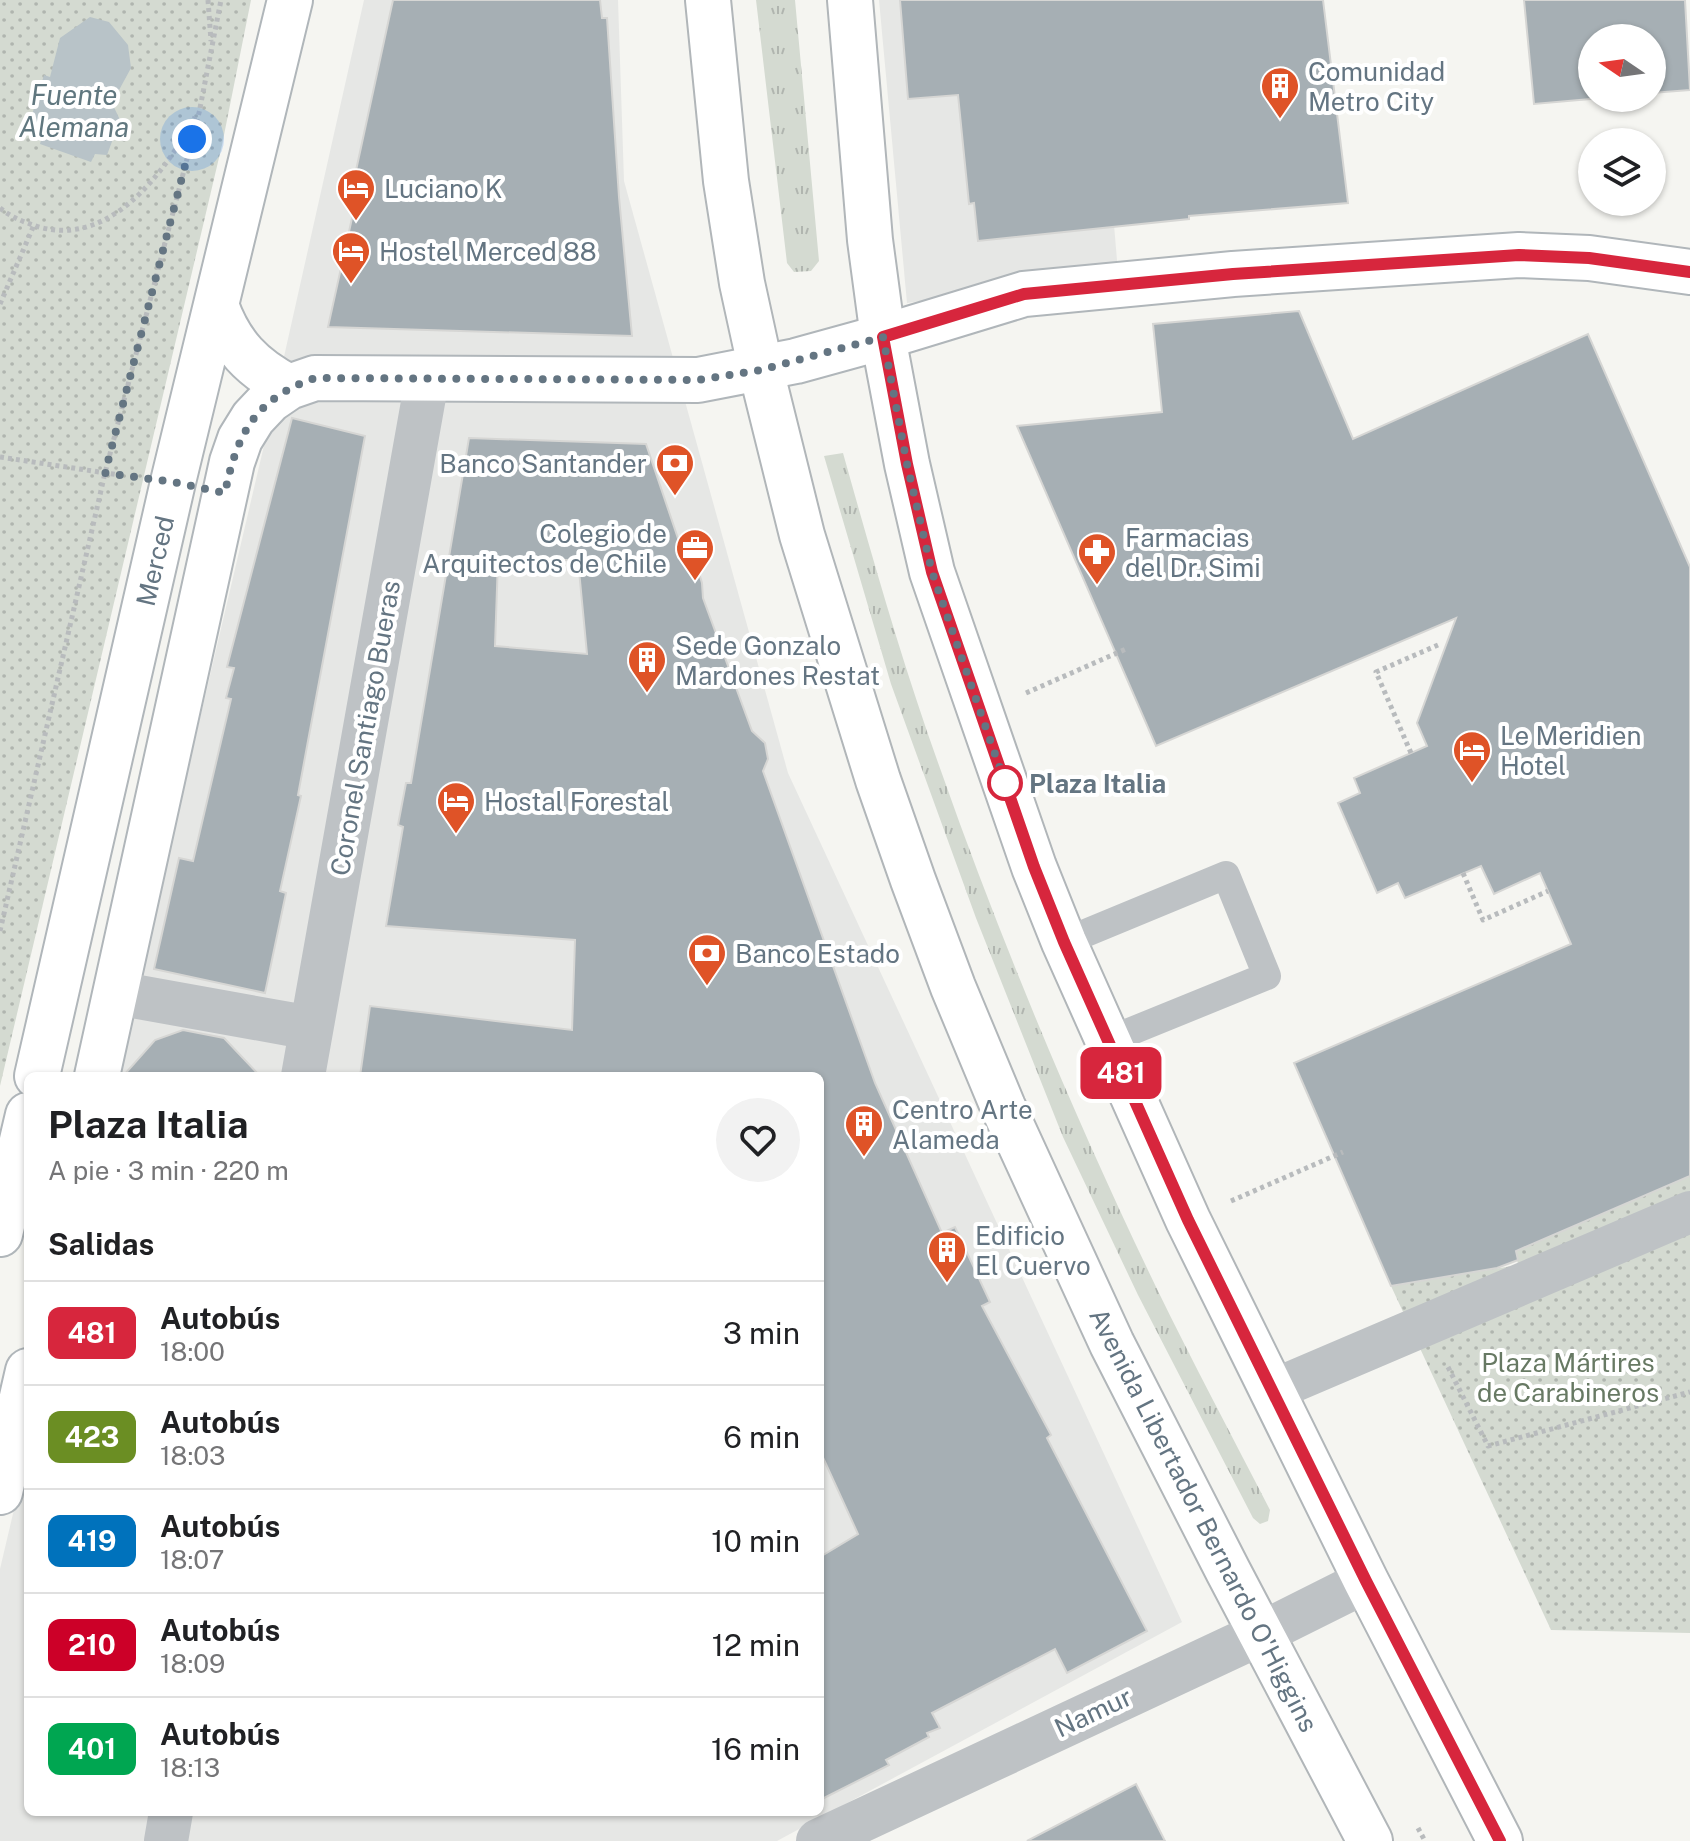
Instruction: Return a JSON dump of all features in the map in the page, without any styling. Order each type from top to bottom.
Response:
[{"type":"main road","name":"Merced","points":[[38,1072],[173,482],[290,0]]},
{"type":"main road","name":"Avenida Libertador Bernardo O'Higgins","points":[[708,0],[726,181],[742,283],[802,535],[878,780],[953,987],[1003,1107],[1106,1331],[1260,1634],[1370,1841]]},
{"type":"main road","points":[[850,0],[870,240],[883,337],[907,464],[932,572],[1034,867],[1107,1041],[1188,1220],[1366,1581],[1500,1841]]},
{"type":"main road","points":[[216,305],[223,325],[246,359],[266,375],[289,387],[315,378],[343,376],[427,380],[698,380],[761,370],[1024,294],[1233,274],[1519,255],[1589,258],[1690,272]]},
{"type":"main road","name":"Merced","points":[[98,1072],[232,462],[240,439],[253,418],[270,400],[289,387]]},
{"type":"main road","points":[[0,1234],[24,1132]]},
{"type":"main road","points":[[0,1492],[24,1388]]},
{"type":"street","name":"Coronel Santiago Bueras","points":[[304,1072],[427,380]]},
{"type":"street","points":[[116,993],[311,1028]]},
{"type":"street","points":[[1271,1391],[1690,1212]]},
{"type":"street","name":"Namur","points":[[818,1841],[1260,1634],[1366,1581]]},
{"type":"street","points":[[166,1841],[170,1816]]},
{"type":"lane","points":[[1064,942],[1226,875],[1267,976],[1107,1041]]},
{"type":"path","points":[[208,0],[212,46]]},
{"type":"path","points":[[0,931],[1,915],[105,473],[200,109],[221,0]]},
{"type":"path","points":[[0,208],[11,217],[34,225],[70,231],[94,226],[122,208],[150,183],[178,147],[200,109]]},
{"type":"path","points":[[0,304],[34,225]]},
{"type":"path","points":[[0,457],[173,482]]},
{"type":"path","points":[[1411,753],[1376,672],[1438,645]]},
{"type":"path","points":[[981,713],[1126,649]]},
{"type":"path","points":[[1463,873],[1483,920],[1548,891]]},
{"type":"path","points":[[1188,1220],[1343,1152]]},
{"type":"path","points":[[1426,1323],[1488,1446],[1690,1392]]},
{"type":"shaded area","points":[[364,0],[618,0],[624,181],[788,773],[1182,1622],[824,1816],[824,1072],[117,1072],[266,437]]},
{"type":"shaded area","points":[[879,0],[1095,0],[1118,272],[907,303]]},
{"type":"shaded area","points":[[24,1467],[24,1816],[823,1816],[777,1841],[0,1841],[0,1569]]},
{"type":"green space","points":[[0,0],[251,0],[222,145],[0,1086]]},
{"type":"green space","points":[[756,0],[795,0],[819,261],[811,271],[794,272],[787,263]]},
{"type":"green space","points":[[843,453],[927,732],[1015,968],[1127,1226],[1270,1510],[1268,1521],[1260,1524],[1253,1518],[1138,1295],[1063,1137],[976,918],[891,684],[824,456]]},
{"type":"green space","name":"Plaza Mártires de Carabineros","points":[[1690,1176],[1690,1633],[1551,1630],[1391,1286],[1518,1265],[1516,1251]]},
{"type":"water","name":"Fuente Alemana","points":[[90,17],[109,22],[128,45],[131,68],[112,103],[120,120],[107,155],[95,154],[91,162],[40,144],[43,133],[34,130],[31,118],[44,75],[50,77],[60,38]]},
{"type":"building","points":[[393,0],[600,0],[602,18],[607,18],[632,336],[328,327],[356,200],[350,198]]},
{"type":"building","points":[[900,0],[1323,0],[1348,203],[1189,216],[1189,219],[978,241],[974,203],[969,204],[958,95],[908,99]]},
{"type":"building","points":[[1524,0],[1685,0],[1690,90],[1666,92],[1666,24],[1578,24],[1578,100],[1534,104]]},
{"type":"building","points":[[1299,311],[1353,439],[1588,334],[1690,567],[1690,1176],[1516,1251],[1518,1260],[1497,1268],[1391,1286],[1294,1063],[1571,944],[1540,873],[1494,894],[1481,866],[1405,898],[1398,883],[1377,893],[1338,803],[1360,793],[1354,778],[1427,746],[1417,723],[1456,618],[1156,746],[1017,426],[1162,412],[1153,324]]},
{"type":"building","points":[[292,418],[365,436],[298,795],[301,796],[280,891],[286,893],[265,993],[154,969],[179,858],[193,861],[231,699],[226,698],[234,668],[227,667]]},
{"type":"building","points":[[469,438],[646,444],[685,559],[699,573],[703,598],[752,731],[765,743],[768,759],[763,771],[875,1083],[942,1233],[955,1227],[990,1302],[982,1306],[1051,1435],[1047,1438],[1147,1631],[1067,1673],[1055,1649],[932,1713],[940,1728],[927,1733],[929,1737],[886,1760],[889,1765],[824,1798],[824,1555],[858,1534],[824,1460],[824,1072],[361,1072],[370,1006],[572,1030],[575,940],[386,926],[403,827],[398,825],[406,783],[411,783]],"holes":[[[498,560],[578,560],[587,654],[495,646]]]},
{"type":"building","points":[[183,1030],[224,1038],[256,1072],[127,1072],[155,1040]]},
{"type":"building","points":[[1136,1784],[1165,1841],[1027,1841]]},
{"type":"bus line","name":"481","points":[[1500,1841],[1366,1581],[1188,1220],[1064,942],[1034,867],[932,572],[907,464],[883,337],[1024,294],[1233,274],[1519,255],[1589,258],[1690,272]]},
{"type":"place","name":"Comunidad Metro City","points":[[1280,120]]},
{"type":"place","name":"Luciano K","points":[[356,222]]},
{"type":"place","name":"Hostel Merced 88","points":[[351,285]]},
{"type":"place","name":"Banco Santander","points":[[675,497]]},
{"type":"place","name":"Colegio de Arquitectos de Chile","points":[[695,582]]},
{"type":"place","name":"Farmacias del Dr. Simi","points":[[1097,586]]},
{"type":"place","name":"Sede Gonzalo Mardones Restat","points":[[647,694]]},
{"type":"place","name":"Plaza Italia","points":[[1005,783]]},
{"type":"place","name":"Le Meridien Hotel","points":[[1472,784]]},
{"type":"place","name":"Hostal Forestal","points":[[456,835]]},
{"type":"place","name":"Banco Estado","points":[[707,987]]},
{"type":"place","name":"Centro Arte Alameda","points":[[864,1158]]},
{"type":"place","name":"Edificio El Cuervo","points":[[947,1284]]},
{"type":"route","points":[[192,139],[105,473],[225,493],[240,439],[253,418],[270,400],[289,387],[315,378],[698,380],[761,370],[883,337],[907,464],[932,572],[1005,783]]}]
